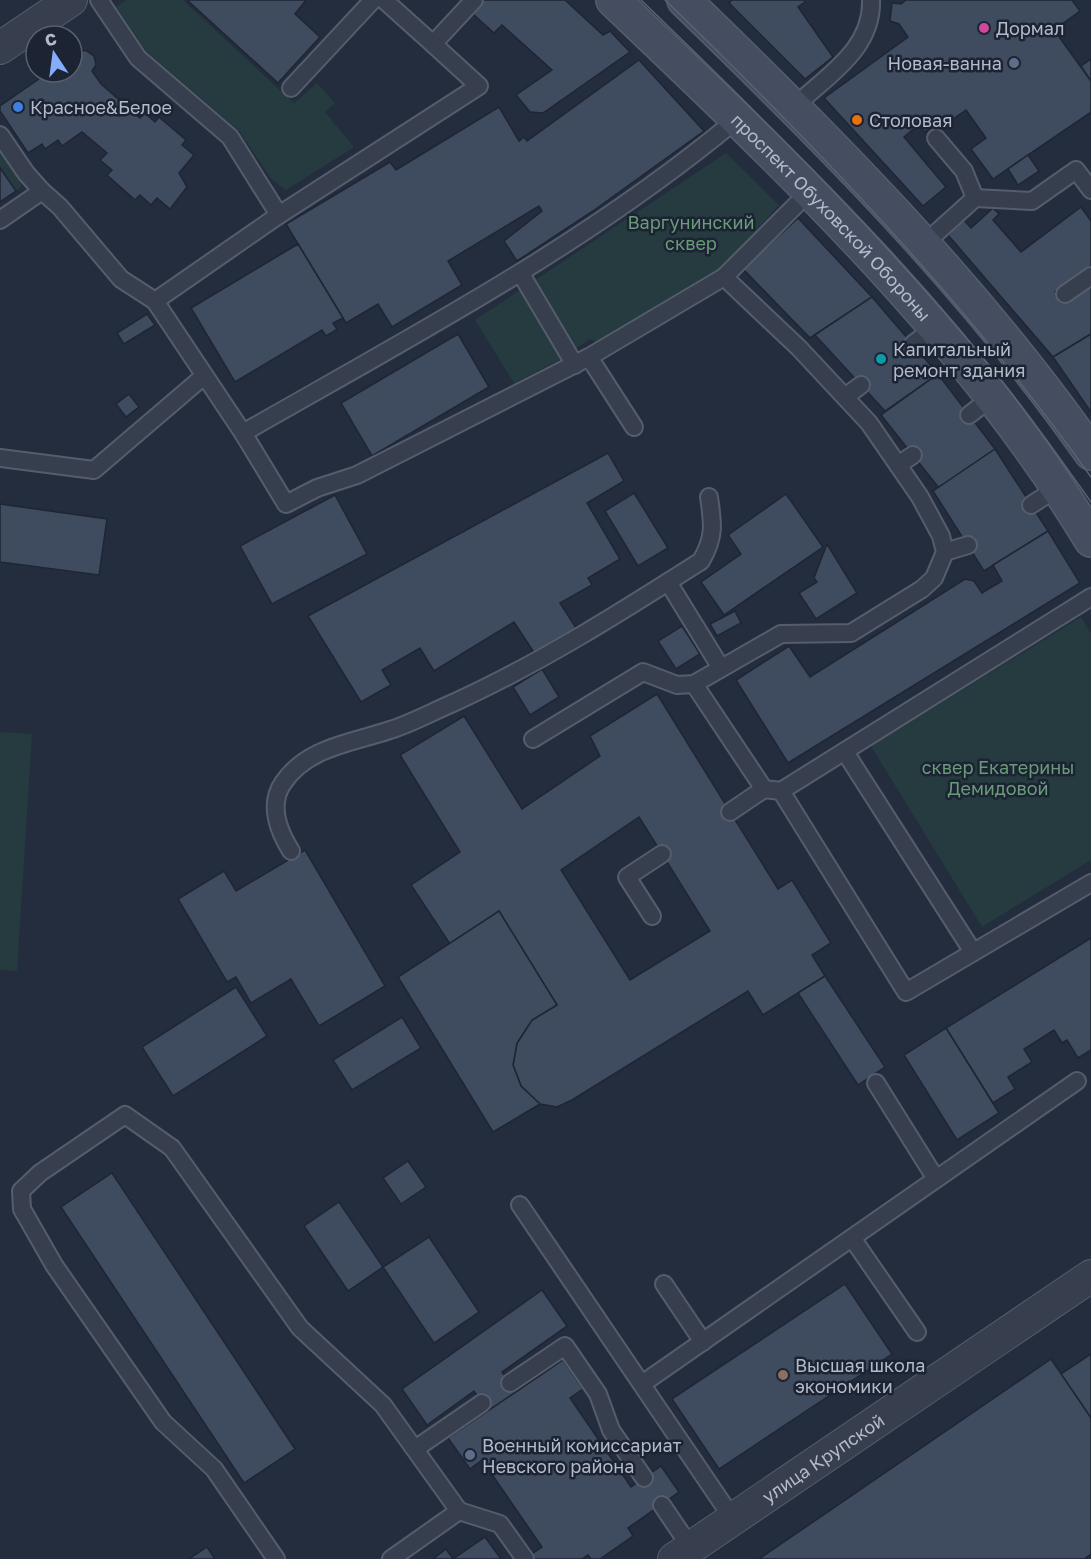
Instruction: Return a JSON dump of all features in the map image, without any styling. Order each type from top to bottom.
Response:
[{"type":"main road","name":"проспект Обуховской Обороны","points":[[614,0],[842,227],[980,406],[1044,497],[1091,540]]},
{"type":"main road","points":[[684,0],[794,107],[924,244],[1020,358],[1091,453]]},
{"type":"street","points":[[0,48],[71,0]]},
{"type":"street","name":"улица Крупской","points":[[682,1553],[1091,1276]]},
{"type":"lane","points":[[99,0],[138,58],[230,138],[279,215]]},
{"type":"lane","points":[[291,88],[373,0]]},
{"type":"lane","points":[[155,301],[279,215],[479,86],[384,0]]},
{"type":"lane","points":[[433,44],[474,0]]},
{"type":"lane","points":[[794,107],[851,55],[868,20],[871,0]]},
{"type":"lane","points":[[243,433],[521,274],[612,213],[736,119]]},
{"type":"lane","points":[[0,135],[26,173],[60,207],[121,279],[155,301],[243,433],[286,504],[316,488],[357,475],[582,361],[724,277],[796,205]]},
{"type":"lane","points":[[936,138],[964,171],[975,198]]},
{"type":"lane","points":[[924,244],[975,198],[1032,201],[1076,170],[1091,190]]},
{"type":"lane","points":[[0,220],[42,191]]},
{"type":"lane","points":[[521,274],[582,361],[634,427]]},
{"type":"lane","points":[[1065,294],[1091,276]]},
{"type":"lane","points":[[533,739],[643,672],[677,685],[694,684],[781,634],[850,633],[922,589],[934,578],[945,552],[941,536],[926,507],[869,423],[799,348],[724,277]]},
{"type":"lane","points":[[0,458],[94,470],[204,376]]},
{"type":"lane","points":[[845,398],[861,385]]},
{"type":"lane","points":[[898,465],[913,455]]},
{"type":"lane","points":[[291,851],[279,832],[276,808],[282,784],[299,766],[332,745],[400,727],[505,679],[701,561],[711,544],[713,524],[709,497]]},
{"type":"lane","points":[[945,552],[968,545]]},
{"type":"lane","points":[[668,582],[722,668]]},
{"type":"lane","points":[[730,812],[764,789],[781,791],[1091,597]]},
{"type":"lane","points":[[694,684],[764,789]]},
{"type":"lane","points":[[845,752],[973,952]]},
{"type":"lane","points":[[781,791],[906,992],[1091,883]]},
{"type":"lane","points":[[652,915],[627,876],[662,854]]},
{"type":"lane","points":[[642,1384],[1077,1081]]},
{"type":"lane","points":[[876,1083],[936,1179]]},
{"type":"lane","points":[[276,1559],[214,1469],[163,1422],[54,1265],[22,1209],[21,1191],[39,1173],[125,1115],[172,1148],[300,1328],[383,1405],[459,1511],[500,1524],[525,1558]]},
{"type":"lane","points":[[520,1205],[733,1519]]},
{"type":"lane","points":[[852,1238],[917,1332]]},
{"type":"lane","points":[[664,1284],[703,1342]]},
{"type":"lane","points":[[510,1383],[565,1346],[598,1394],[611,1430],[644,1478]]},
{"type":"lane","points":[[415,1449],[482,1403]]},
{"type":"lane","points":[[662,1505],[682,1553]]},
{"type":"lane","points":[[391,1559],[459,1511]]},
{"type":"green space","points":[[126,0],[183,0],[294,103],[317,83],[335,103],[325,112],[354,147],[286,190],[272,180],[239,131],[146,51],[116,7]]},
{"type":"green space","points":[[0,150],[21,183],[22,186],[16,191],[0,166]]},
{"type":"green space","name":"Варгунинский сквер","points":[[726,153],[779,205],[722,267],[600,343],[590,339],[559,360],[514,383],[475,320]]},
{"type":"green space","name":"сквер Екатерины Демидовой","points":[[1081,617],[1091,634],[1091,860],[982,927],[871,746]]},
{"type":"green space","points":[[0,732],[32,734],[17,971],[0,970]]},
{"type":"building","points":[[187,0],[306,0],[295,14],[320,37],[278,83]]},
{"type":"building","points":[[475,0],[565,0],[603,35],[610,31],[630,52],[543,113],[530,112],[516,95],[552,70],[502,25],[494,33],[473,14],[481,5]]},
{"type":"building","points":[[732,0],[804,0],[805,2],[798,7],[833,57],[805,79],[729,3]]},
{"type":"building","points":[[906,0],[1072,0],[1080,11],[1054,30],[1091,81],[1091,112],[993,179],[971,149],[986,138],[966,110],[939,129],[936,125],[925,132],[918,125],[904,137],[946,187],[923,206],[824,98],[908,37],[899,24],[890,21],[892,3],[901,4]]},
{"type":"building","points":[[84,51],[94,56],[96,65],[92,71],[101,84],[140,118],[145,113],[155,122],[159,117],[186,140],[182,145],[194,155],[179,173],[187,187],[170,209],[157,198],[151,205],[140,195],[135,200],[107,175],[112,170],[100,160],[107,153],[82,132],[62,146],[58,140],[45,149],[42,144],[28,153],[0,111],[0,106],[32,84],[84,84]]},
{"type":"building","points":[[1091,59],[1091,81],[1081,66]]},
{"type":"building","points":[[639,60],[704,131],[593,211],[517,261],[504,241],[542,211],[539,206],[448,261],[462,285],[392,327],[378,304],[346,323],[286,224],[390,162],[396,170],[499,107],[519,141],[524,137],[527,141]]},
{"type":"building","points":[[1028,155],[1039,171],[1018,185],[1008,169]]},
{"type":"building","points":[[0,168],[16,191],[0,202]]},
{"type":"building","points":[[1081,207],[1091,221],[1091,266],[1055,292],[1063,302],[1091,285],[1091,334],[1053,357],[948,235],[964,220],[971,228],[993,208],[999,214],[993,220],[1021,252]]},
{"type":"building","points":[[798,218],[872,297],[810,338],[743,269]]},
{"type":"building","points":[[298,244],[343,318],[333,323],[337,329],[326,336],[322,330],[235,382],[191,308]]},
{"type":"building","name":"Капитальный ремонт здания","points":[[872,297],[938,374],[885,411],[815,335]]},
{"type":"building","points":[[147,314],[155,325],[124,344],[117,333]]},
{"type":"building","points":[[458,334],[489,387],[372,456],[341,403]]},
{"type":"building","points":[[1091,334],[1091,412],[1053,357]]},
{"type":"building","points":[[938,374],[995,449],[939,488],[881,415]]},
{"type":"building","points":[[129,394],[139,407],[126,417],[116,404]]},
{"type":"building","points":[[995,449],[1048,531],[984,571],[933,491]]},
{"type":"building","points":[[608,453],[624,481],[587,503],[620,559],[588,578],[592,585],[560,603],[576,628],[535,654],[514,622],[434,671],[420,648],[382,670],[391,685],[361,702],[308,616]]},
{"type":"building","points":[[634,493],[668,548],[638,566],[605,511]]},
{"type":"building","points":[[786,494],[823,547],[724,615],[701,582],[741,554],[728,535]]},
{"type":"building","points":[[335,495],[367,554],[272,604],[240,546]]},
{"type":"building","points":[[0,504],[107,519],[99,575],[0,562]]},
{"type":"building","points":[[1048,531],[1080,583],[788,763],[736,680],[789,646],[810,677],[965,579],[974,581],[982,593],[1002,581],[993,565]]},
{"type":"building","points":[[827,544],[857,593],[816,619],[799,593],[817,582],[814,578]]},
{"type":"building","points":[[735,611],[741,623],[717,636],[710,624]]},
{"type":"building","points":[[682,626],[700,654],[676,669],[658,641]]},
{"type":"building","points":[[542,669],[559,697],[530,715],[513,687]]},
{"type":"building","points":[[657,694],[778,889],[792,880],[831,943],[812,955],[825,976],[763,1015],[748,991],[572,1100],[557,1107],[540,1104],[521,1086],[513,1065],[517,1043],[532,1020],[557,1005],[499,911],[450,944],[411,885],[460,852],[400,755],[464,716],[522,809],[600,756],[590,736]],"holes":[[[639,817],[710,931],[630,980],[561,870]]]},
{"type":"building","points":[[305,850],[385,986],[319,1026],[291,979],[251,1003],[236,977],[227,982],[178,899],[224,871],[236,891]]},
{"type":"building","points":[[499,911],[557,1005],[532,1020],[517,1043],[513,1065],[521,1086],[540,1104],[493,1132],[398,977]]},
{"type":"building","points":[[1091,938],[1091,1050],[1078,1058],[1067,1040],[1062,1043],[1054,1030],[1024,1049],[1032,1062],[1008,1077],[1015,1089],[993,1103],[946,1028]]},
{"type":"building","points":[[825,976],[885,1067],[858,1085],[798,993]]},
{"type":"building","points":[[236,987],[267,1036],[173,1096],[142,1047]]},
{"type":"building","points":[[402,1017],[421,1048],[352,1090],[333,1060]]},
{"type":"building","points":[[946,1028],[999,1113],[957,1140],[904,1055]]},
{"type":"building","points":[[408,1161],[426,1187],[401,1204],[383,1178]]},
{"type":"building","points":[[112,1173],[295,1449],[244,1483],[61,1207]]},
{"type":"building","points":[[339,1202],[383,1267],[348,1291],[304,1226]]},
{"type":"building","points":[[429,1237],[479,1312],[434,1343],[383,1267]]},
{"type":"building","name":"Высшая школа экономики","points":[[845,1284],[892,1354],[719,1469],[672,1399]]},
{"type":"building","points":[[542,1290],[567,1326],[502,1372],[516,1392],[488,1412],[474,1391],[427,1425],[402,1389]]},
{"type":"building","points":[[1091,1354],[1091,1418],[1061,1374]]},
{"type":"building","points":[[1051,1359],[1091,1418],[1091,1554],[1084,1559],[759,1559]]},
{"type":"building","points":[[563,1360],[583,1389],[570,1398],[631,1487],[661,1466],[679,1492],[628,1528],[633,1536],[600,1559],[591,1559],[588,1555],[582,1559],[524,1559],[542,1547],[482,1460],[470,1469],[448,1438]]},
{"type":"building","points":[[485,1537],[501,1559],[453,1559]]},
{"type":"building","points":[[207,1547],[215,1559],[189,1559]]},
{"type":"building","points":[[446,1549],[453,1559],[433,1559]]},
{"type":"tram line","points":[[641,0],[825,182],[913,277],[1009,390],[1091,502]]},
{"type":"tram line","points":[[665,0],[779,112],[889,229],[994,350],[1091,477]]},
{"type":"place","name":"Дормал","points":[[984,28]]},
{"type":"place","name":"Новая-ванна","points":[[1014,63]]},
{"type":"place","name":"Красное&Белое","points":[[18,107]]},
{"type":"place","name":"Столовая","points":[[857,120]]},
{"type":"place","name":"Капитальный ремонт здания","points":[[881,359]]},
{"type":"place","name":"Высшая школа экономики","points":[[783,1375]]},
{"type":"place","name":"Военный комиссариат Невского района","points":[[470,1455]]}]
